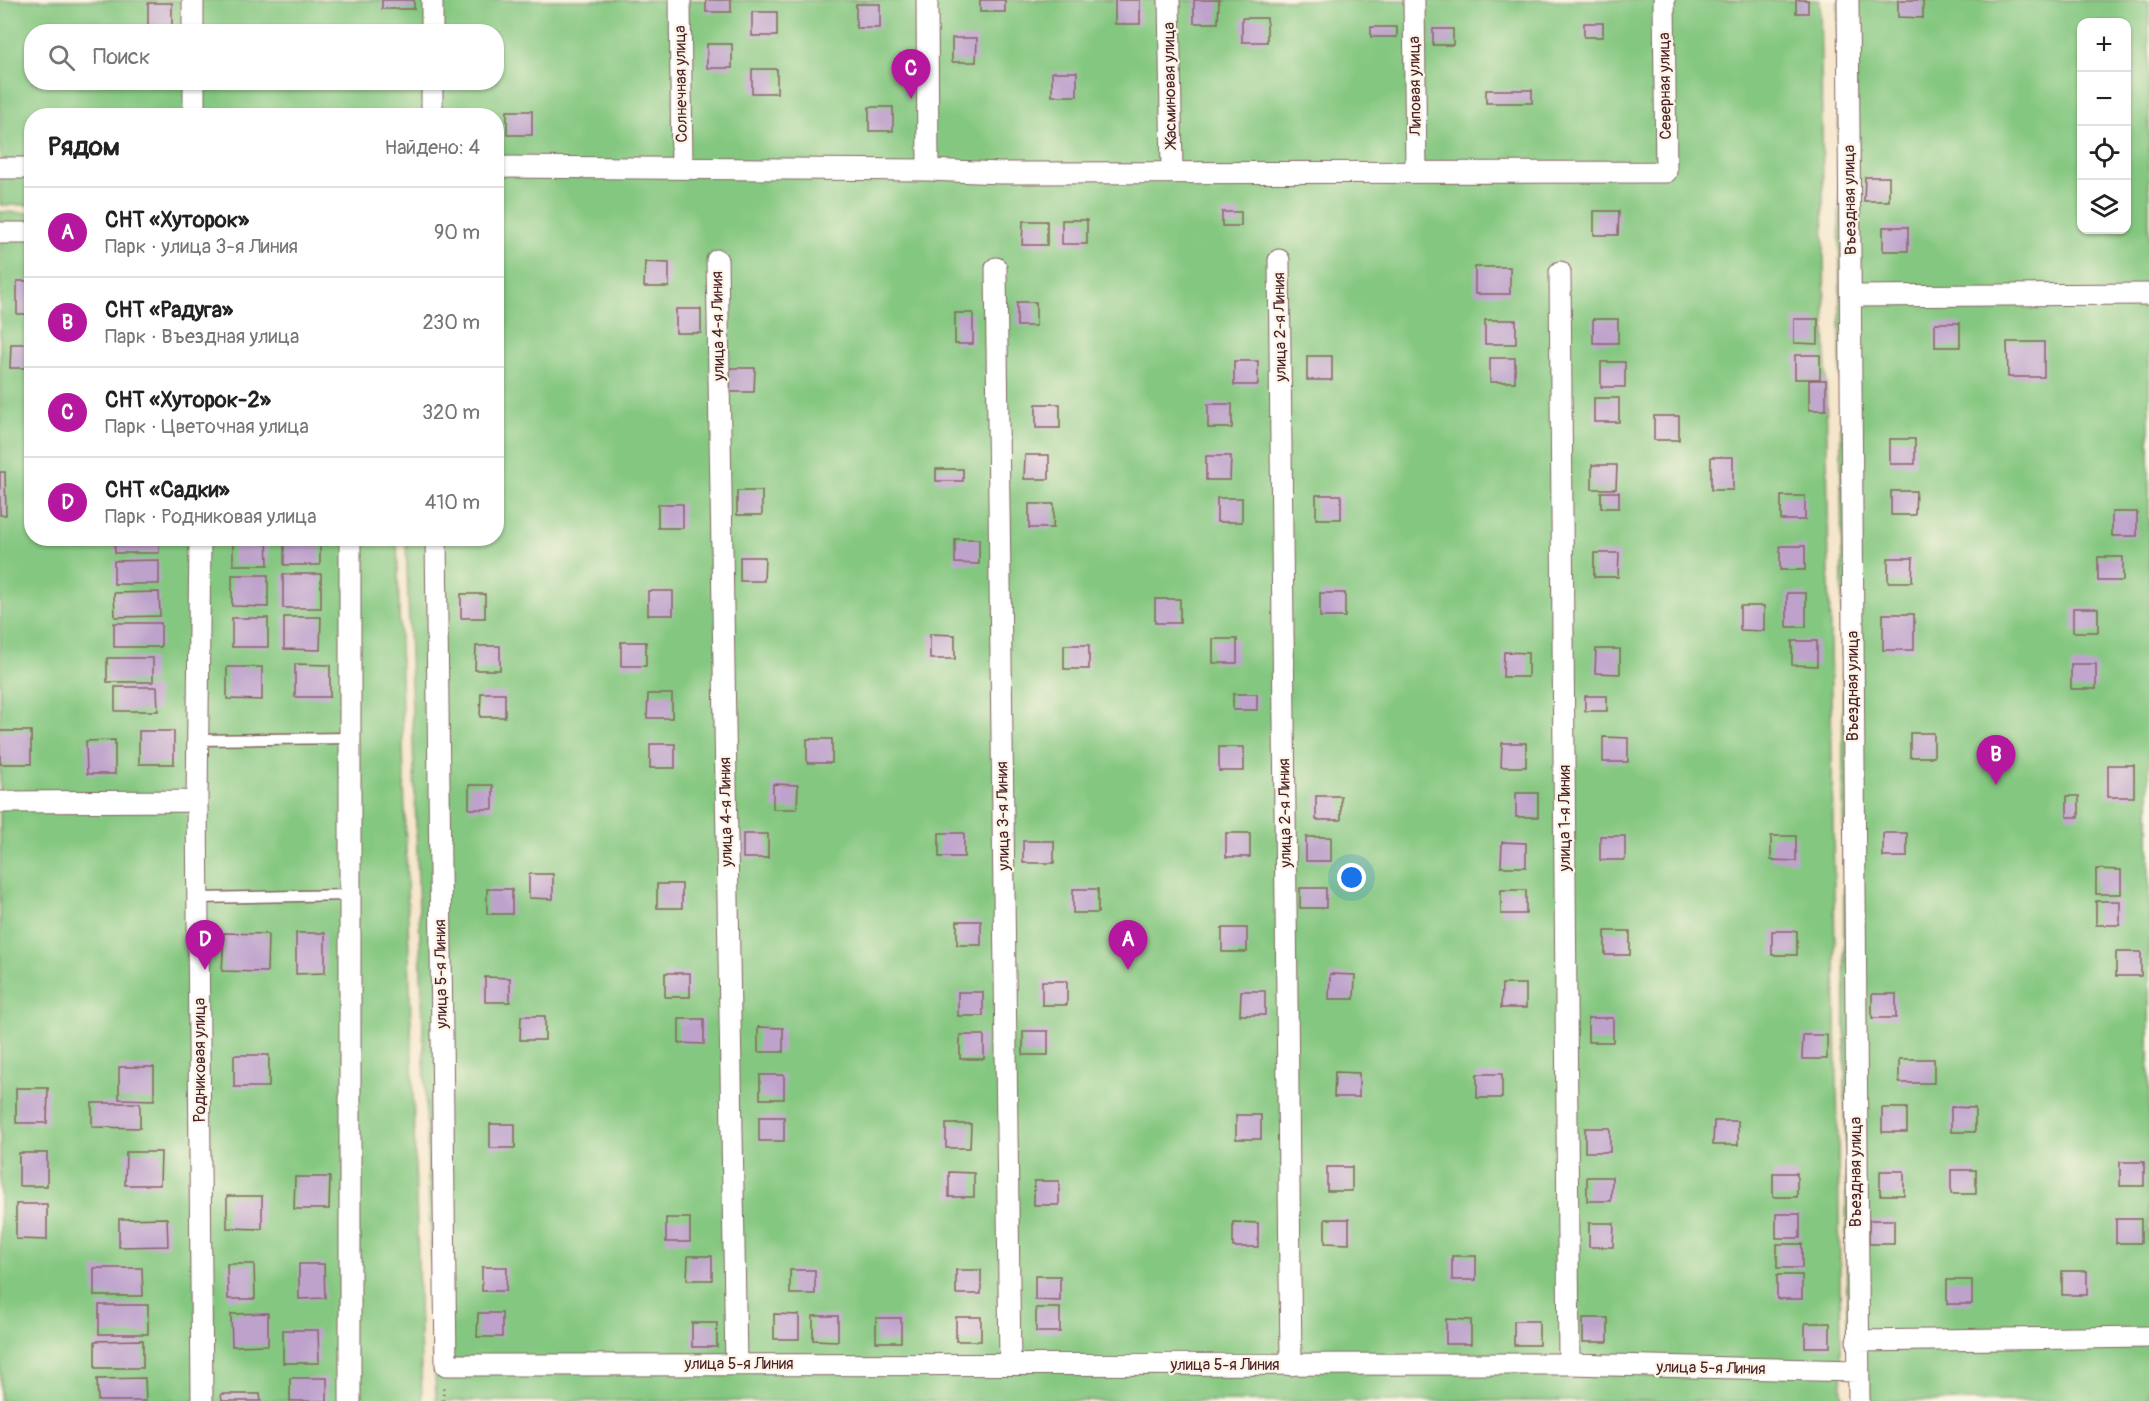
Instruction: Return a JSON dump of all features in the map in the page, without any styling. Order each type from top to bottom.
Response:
[{"type":"street","points":[[193,0],[193,24]]},
{"type":"street","points":[[432,0],[432,24]]},
{"type":"street","name":"Солнечная улица","points":[[680,0],[682,168]]},
{"type":"street","points":[[927,0],[928,170]]},
{"type":"street","name":"Жасминовая улица","points":[[1169,0],[1172,171]]},
{"type":"street","name":"Липовая улица","points":[[1414,0],[1416,171]]},
{"type":"street","name":"Северная улица","points":[[1416,171],[1666,172],[1664,0]]},
{"type":"street","name":"Въездная улица","points":[[1848,0],[1859,1401]]},
{"type":"street","points":[[194,90],[194,108]]},
{"type":"street","points":[[432,90],[432,108]]},
{"type":"street","points":[[0,168],[24,168]]},
{"type":"street","points":[[504,168],[928,170],[1001,173],[1416,171]]},
{"type":"street","points":[[0,232],[24,232]]},
{"type":"street","name":"улица 4-я Линия","points":[[717,260],[736,1364]]},
{"type":"street","name":"улица 2-я Линия","points":[[1279,260],[1292,1365]]},
{"type":"street","name":"улица 3-я Линия","points":[[996,268],[1010,1364]]},
{"type":"street","name":"улица 1-я Линия","points":[[1560,272],[1569,1364]]},
{"type":"street","points":[[1851,296],[2149,294]]},
{"type":"street","name":"Родниковая улица","points":[[200,546],[197,801],[202,1401]]},
{"type":"street","points":[[350,546],[350,1401]]},
{"type":"street","name":"улица 5-я Линия","points":[[436,546],[446,1365],[1569,1364],[1858,1371]]},
{"type":"street","points":[[0,802],[197,801]]},
{"type":"street","points":[[1857,1341],[2149,1337]]},
{"type":"lane","points":[[198,740],[350,738]]},
{"type":"lane","points":[[198,898],[350,895]]},
{"type":"green space","points":[[0,0],[1820,0],[1842,1401],[436,1401],[406,546],[504,546],[504,108],[24,108],[24,205],[0,205]]},
{"type":"green space","points":[[1838,0],[2149,0],[2149,1401],[1862,1401],[1847,1340]]},
{"type":"green space","points":[[0,212],[24,213],[24,546],[397,546],[422,1401],[0,1401]]},
{"type":"building","points":[[382,0],[414,0],[414,9],[382,9]]},
{"type":"building","points":[[706,0],[731,0],[731,12],[706,12]]},
{"type":"building","points":[[980,0],[1005,0],[1005,12],[980,12]]},
{"type":"building","points":[[1115,0],[1140,0],[1140,24],[1115,24]]},
{"type":"building","points":[[1194,0],[1219,0],[1218,23],[1194,23]]},
{"type":"building","points":[[1796,0],[1808,0],[1808,13],[1796,13]]},
{"type":"building","points":[[1898,0],[1923,0],[1923,18],[1898,17]]},
{"type":"building","points":[[148,3],[172,3],[172,24],[148,24]]},
{"type":"building","points":[[856,4],[880,4],[880,28],[856,28]]},
{"type":"building","points":[[752,12],[777,12],[777,36],[752,36]]},
{"type":"building","points":[[1242,18],[1267,18],[1267,42],[1242,42]]},
{"type":"building","points":[[1584,23],[1603,23],[1603,37],[1584,37]]},
{"type":"building","points":[[1371,27],[1397,27],[1397,37],[1371,37]]},
{"type":"building","points":[[1433,29],[1453,29],[1453,45],[1433,45]]},
{"type":"building","points":[[952,38],[977,38],[976,62],[952,62]]},
{"type":"building","points":[[707,44],[732,44],[732,68],[707,68]]},
{"type":"building","points":[[752,69],[777,69],[777,93],[752,93]]},
{"type":"building","points":[[1052,72],[1077,72],[1077,96],[1052,96]]},
{"type":"building","points":[[1486,90],[1532,90],[1532,103],[1486,103]]},
{"type":"building","points":[[869,107],[893,107],[893,131],[869,131]]},
{"type":"building","points":[[507,111],[532,111],[532,135],[507,135]]},
{"type":"building","points":[[1865,177],[1889,177],[1889,201],[1864,201]]},
{"type":"building","points":[[1594,211],[1619,211],[1618,235],[1594,235]]},
{"type":"building","points":[[1222,212],[1241,212],[1241,226],[1222,226]]},
{"type":"building","points":[[1062,220],[1087,220],[1087,244],[1062,244]]},
{"type":"building","points":[[1023,221],[1047,221],[1047,245],[1022,245]]},
{"type":"building","points":[[1883,227],[1908,227],[1908,251],[1883,251]]},
{"type":"building","points":[[645,262],[669,263],[669,287],[644,287]]},
{"type":"building","points":[[1475,267],[1510,267],[1510,294],[1475,294]]},
{"type":"building","points":[[17,281],[24,281],[24,314],[17,314]]},
{"type":"building","points":[[1017,302],[1036,302],[1036,326],[1017,326]]},
{"type":"building","points":[[676,309],[701,309],[701,333],[676,333]]},
{"type":"building","points":[[955,313],[973,313],[973,344],[955,344]]},
{"type":"building","points":[[1593,319],[1618,319],[1618,343],[1593,343]]},
{"type":"building","points":[[1794,319],[1818,319],[1818,344],[1794,343]]},
{"type":"building","points":[[1485,320],[1516,320],[1516,344],[1485,344]]},
{"type":"building","points":[[1935,323],[1960,323],[1960,347],[1935,347]]},
{"type":"building","points":[[2007,342],[2044,342],[2044,377],[2008,377]]},
{"type":"building","points":[[11,344],[24,344],[24,368],[10,368]]},
{"type":"building","points":[[1795,355],[1820,355],[1820,379],[1795,379]]},
{"type":"building","points":[[1307,356],[1332,356],[1332,380],[1307,380]]},
{"type":"building","points":[[1490,358],[1515,358],[1515,382],[1490,382]]},
{"type":"building","points":[[1234,361],[1258,361],[1258,385],[1234,385]]},
{"type":"building","points":[[1601,362],[1625,362],[1625,387],[1601,387]]},
{"type":"building","points":[[730,368],[755,368],[754,392],[730,392]]},
{"type":"building","points":[[1809,380],[1826,380],[1826,410],[1809,410]]},
{"type":"building","points":[[1594,398],[1619,398],[1619,422],[1594,422]]},
{"type":"building","points":[[1036,404],[1060,404],[1060,428],[1036,428]]},
{"type":"building","points":[[1208,404],[1232,404],[1232,428],[1208,428]]},
{"type":"building","points":[[1654,416],[1679,416],[1679,440],[1654,440]]},
{"type":"building","points":[[1890,439],[1915,439],[1915,464],[1890,464]]},
{"type":"building","points":[[1025,455],[1049,455],[1049,479],[1024,479]]},
{"type":"building","points":[[1206,456],[1231,456],[1230,480],[1206,480]]},
{"type":"building","points":[[1711,457],[1733,457],[1733,490],[1711,490]]},
{"type":"building","points":[[1592,465],[1617,465],[1616,489],[1592,489]]},
{"type":"building","points":[[936,469],[963,469],[963,481],[936,481]]},
{"type":"building","points":[[0,472],[5,472],[6,515],[0,515]]},
{"type":"building","points":[[737,491],[762,491],[762,515],[737,515]]},
{"type":"building","points":[[1891,491],[1916,491],[1915,515],[1891,515]]},
{"type":"building","points":[[1601,492],[1619,492],[1619,508],[1601,508]]},
{"type":"building","points":[[1316,495],[1341,495],[1341,519],[1316,519]]},
{"type":"building","points":[[1781,496],[1805,496],[1805,520],[1781,520]]},
{"type":"building","points":[[1217,498],[1242,498],[1242,522],[1217,522]]},
{"type":"building","points":[[658,504],[683,504],[683,528],[658,528]]},
{"type":"building","points":[[1029,504],[1054,504],[1053,528],[1029,528]]},
{"type":"building","points":[[2112,512],[2137,512],[2137,536],[2112,536]]},
{"type":"building","points":[[955,539],[979,539],[979,564],[955,563]]},
{"type":"building","points":[[115,546],[159,546],[159,553],[115,553]]},
{"type":"building","points":[[233,546],[267,546],[268,565],[233,565]]},
{"type":"building","points":[[284,546],[320,546],[320,565],[284,565]]},
{"type":"building","points":[[1780,546],[1805,546],[1805,570],[1780,570]]},
{"type":"building","points":[[1594,553],[1619,553],[1618,577],[1594,577]]},
{"type":"building","points":[[740,557],[765,557],[764,581],[740,581]]},
{"type":"building","points":[[2098,557],[2123,557],[2123,581],[2098,581]]},
{"type":"building","points":[[1888,558],[1913,558],[1912,582],[1888,582]]},
{"type":"building","points":[[159,560],[159,584],[114,584],[114,561]]},
{"type":"building","points":[[283,574],[321,574],[321,608],[283,608]]},
{"type":"building","points":[[232,575],[268,575],[268,607],[232,606]]},
{"type":"building","points":[[648,591],[673,591],[673,615],[648,615]]},
{"type":"building","points":[[159,592],[160,616],[115,617],[114,593]]},
{"type":"building","points":[[1320,593],[1345,593],[1345,617],[1320,617]]},
{"type":"building","points":[[1787,593],[1806,593],[1806,627],[1787,627]]},
{"type":"building","points":[[461,594],[485,594],[485,618],[461,618]]},
{"type":"building","points":[[1155,599],[1180,599],[1180,623],[1155,623]]},
{"type":"building","points":[[1740,606],[1764,606],[1764,631],[1740,630]]},
{"type":"building","points":[[2073,608],[2098,608],[2098,632],[2073,632]]},
{"type":"building","points":[[1883,614],[1914,614],[1914,650],[1883,650]]},
{"type":"building","points":[[284,617],[321,617],[320,650],[284,649]]},
{"type":"building","points":[[232,618],[268,618],[268,647],[232,647]]},
{"type":"building","points":[[114,623],[161,623],[161,647],[114,647]]},
{"type":"building","points":[[930,634],[955,635],[955,659],[930,659]]},
{"type":"building","points":[[1213,639],[1237,639],[1237,663],[1213,663]]},
{"type":"building","points":[[1792,641],[1817,641],[1817,666],[1792,665]]},
{"type":"building","points":[[621,642],[646,642],[646,666],[621,666]]},
{"type":"building","points":[[1064,645],[1089,645],[1089,669],[1064,669]]},
{"type":"building","points":[[476,646],[500,646],[500,670],[475,670]]},
{"type":"building","points":[[1596,649],[1620,649],[1620,674],[1595,673]]},
{"type":"building","points":[[1504,652],[1528,653],[1528,677],[1503,677]]},
{"type":"building","points":[[107,658],[153,658],[153,682],[107,682]]},
{"type":"building","points":[[295,664],[330,665],[330,697],[295,697]]},
{"type":"building","points":[[2071,664],[2096,664],[2096,689],[2071,689]]},
{"type":"building","points":[[227,667],[262,667],[262,700],[227,699]]},
{"type":"building","points":[[115,687],[157,687],[158,711],[115,711]]},
{"type":"building","points":[[481,693],[505,693],[505,717],[480,717]]},
{"type":"building","points":[[648,694],[672,694],[672,718],[647,718]]},
{"type":"building","points":[[1233,694],[1257,694],[1257,710],[1233,710]]},
{"type":"building","points":[[1585,696],[1607,696],[1607,711],[1585,711]]},
{"type":"building","points":[[0,731],[31,731],[31,764],[0,764]]},
{"type":"building","points":[[139,731],[174,731],[174,764],[139,764]]},
{"type":"building","points":[[1910,733],[1934,733],[1934,757],[1910,757]]},
{"type":"building","points":[[1603,737],[1628,738],[1628,762],[1603,762]]},
{"type":"building","points":[[807,739],[832,739],[832,763],[807,763]]},
{"type":"building","points":[[115,740],[115,774],[87,774],[86,741]]},
{"type":"building","points":[[1502,743],[1526,743],[1526,767],[1501,767]]},
{"type":"building","points":[[650,744],[675,744],[675,768],[650,768]]},
{"type":"building","points":[[1219,747],[1244,747],[1244,771],[1219,771]]},
{"type":"building","points":[[2108,765],[2134,765],[2134,797],[2108,797]]},
{"type":"building","points":[[773,784],[798,785],[797,809],[773,809]]},
{"type":"building","points":[[469,785],[493,785],[493,809],[469,809]]},
{"type":"building","points":[[1516,793],[1538,793],[1538,817],[1516,817]]},
{"type":"building","points":[[1316,796],[1341,796],[1341,820],[1316,820]]},
{"type":"building","points":[[2067,796],[2079,796],[2079,817],[2067,817]]},
{"type":"building","points":[[939,833],[964,833],[964,857],[939,857]]},
{"type":"building","points":[[1226,833],[1250,833],[1250,857],[1226,857]]},
{"type":"building","points":[[1883,833],[1907,833],[1907,857],[1883,857]]},
{"type":"building","points":[[743,834],[768,834],[768,858],[743,858]]},
{"type":"building","points":[[1600,836],[1625,836],[1625,860],[1600,860]]},
{"type":"building","points":[[1771,836],[1796,836],[1796,861],[1771,860]]},
{"type":"building","points":[[1306,837],[1331,837],[1331,861],[1306,861]]},
{"type":"building","points":[[1023,841],[1054,841],[1054,863],[1023,863]]},
{"type":"building","points":[[1502,842],[1526,843],[1526,867],[1501,867]]},
{"type":"building","points":[[2096,869],[2121,870],[2121,894],[2096,894]]},
{"type":"building","points":[[529,874],[553,874],[553,899],[529,898]]},
{"type":"building","points":[[657,884],[682,884],[682,908],[657,908]]},
{"type":"building","points":[[1300,888],[1326,888],[1326,908],[1300,908]]},
{"type":"building","points":[[487,889],[512,889],[512,914],[487,914]]},
{"type":"building","points":[[1073,889],[1098,889],[1098,913],[1073,913]]},
{"type":"building","points":[[1501,890],[1526,890],[1526,914],[1501,914]]},
{"type":"building","points":[[2096,901],[2120,901],[2120,925],[2096,925]]},
{"type":"building","points":[[957,921],[981,921],[981,945],[957,945]]},
{"type":"building","points":[[1222,928],[1247,928],[1247,952],[1222,952]]},
{"type":"building","points":[[1605,931],[1630,931],[1630,955],[1605,955]]},
{"type":"building","points":[[1772,931],[1797,931],[1797,955],[1772,955]]},
{"type":"building","points":[[224,933],[268,934],[267,972],[222,971]]},
{"type":"building","points":[[296,933],[325,933],[325,973],[296,974]]},
{"type":"building","points":[[2116,952],[2141,952],[2141,976],[2116,976]]},
{"type":"building","points":[[665,973],[690,973],[690,997],[665,997]]},
{"type":"building","points":[[1330,974],[1355,975],[1354,999],[1329,999]]},
{"type":"building","points":[[485,977],[510,978],[510,1002],[485,1002]]},
{"type":"building","points":[[1042,981],[1067,981],[1067,1005],[1042,1005]]},
{"type":"building","points":[[1502,984],[1526,984],[1526,1008],[1501,1008]]},
{"type":"building","points":[[1241,991],[1265,991],[1265,1015],[1240,1015]]},
{"type":"building","points":[[958,992],[983,992],[983,1016],[958,1016]]},
{"type":"building","points":[[1872,994],[1896,994],[1896,1018],[1872,1018]]},
{"type":"building","points":[[521,1016],[545,1016],[545,1040],[520,1040]]},
{"type":"building","points":[[1588,1018],[1613,1018],[1613,1042],[1588,1042]]},
{"type":"building","points":[[679,1019],[704,1019],[704,1044],[679,1043]]},
{"type":"building","points":[[758,1027],[783,1028],[783,1052],[758,1052]]},
{"type":"building","points":[[1023,1031],[1048,1031],[1048,1055],[1023,1055]]},
{"type":"building","points":[[960,1035],[984,1035],[984,1059],[960,1059]]},
{"type":"building","points":[[1803,1035],[1827,1035],[1827,1059],[1802,1059]]},
{"type":"building","points":[[234,1055],[269,1055],[269,1087],[234,1087]]},
{"type":"building","points":[[1899,1059],[1934,1059],[1934,1083],[1899,1083]]},
{"type":"building","points":[[119,1067],[154,1067],[154,1100],[119,1099]]},
{"type":"building","points":[[1335,1072],[1359,1073],[1359,1097],[1334,1097]]},
{"type":"building","points":[[1477,1074],[1502,1074],[1502,1098],[1477,1098]]},
{"type":"building","points":[[760,1075],[784,1075],[784,1099],[760,1099]]},
{"type":"building","points":[[16,1088],[48,1088],[47,1123],[16,1123]]},
{"type":"building","points":[[92,1103],[140,1103],[140,1128],[92,1127]]},
{"type":"building","points":[[1951,1107],[1975,1108],[1975,1132],[1951,1132]]},
{"type":"building","points":[[1882,1108],[1907,1108],[1907,1132],[1882,1132]]},
{"type":"building","points":[[1236,1115],[1261,1115],[1261,1139],[1236,1139]]},
{"type":"building","points":[[759,1117],[784,1117],[784,1141],[759,1141]]},
{"type":"building","points":[[1714,1121],[1738,1121],[1738,1145],[1713,1145]]},
{"type":"building","points":[[490,1124],[515,1124],[515,1148],[490,1148]]},
{"type":"building","points":[[946,1124],[971,1124],[970,1148],[946,1148]]},
{"type":"building","points":[[1585,1128],[1610,1128],[1610,1152],[1585,1152]]},
{"type":"building","points":[[126,1152],[161,1152],[160,1185],[125,1185]]},
{"type":"building","points":[[19,1153],[47,1153],[47,1186],[19,1186]]},
{"type":"building","points":[[2120,1162],[2144,1162],[2144,1186],[2120,1186]]},
{"type":"building","points":[[1327,1167],[1352,1167],[1352,1191],[1327,1191]]},
{"type":"building","points":[[1951,1170],[1976,1170],[1976,1194],[1951,1194]]},
{"type":"building","points":[[1880,1171],[1904,1171],[1904,1195],[1880,1195]]},
{"type":"building","points":[[949,1172],[974,1173],[974,1197],[949,1197]]},
{"type":"building","points":[[1773,1173],[1797,1173],[1797,1197],[1773,1197]]},
{"type":"building","points":[[295,1177],[330,1177],[329,1209],[294,1209]]},
{"type":"building","points":[[1587,1177],[1612,1177],[1611,1201],[1587,1201]]},
{"type":"building","points":[[1034,1181],[1059,1181],[1059,1205],[1034,1205]]},
{"type":"building","points":[[227,1196],[262,1196],[262,1229],[227,1228]]},
{"type":"building","points":[[16,1204],[47,1204],[47,1240],[16,1239]]},
{"type":"building","points":[[1776,1214],[1800,1214],[1800,1238],[1776,1238]]},
{"type":"building","points":[[167,1218],[168,1246],[119,1247],[119,1219]]},
{"type":"building","points":[[666,1218],[690,1218],[690,1242],[666,1242]]},
{"type":"building","points":[[1325,1219],[1349,1219],[1349,1244],[1325,1243]]},
{"type":"building","points":[[2116,1219],[2141,1219],[2141,1243],[2116,1243]]},
{"type":"building","points":[[1869,1220],[1894,1220],[1894,1244],[1869,1244]]},
{"type":"building","points":[[1233,1222],[1258,1223],[1258,1247],[1233,1247]]},
{"type":"building","points":[[1589,1223],[1614,1223],[1613,1247],[1589,1247]]},
{"type":"building","points":[[1777,1244],[1802,1244],[1802,1268],[1777,1268]]},
{"type":"building","points":[[688,1256],[712,1256],[712,1280],[687,1280]]},
{"type":"building","points":[[1452,1256],[1476,1256],[1476,1280],[1452,1280]]},
{"type":"building","points":[[227,1264],[254,1264],[255,1299],[228,1299]]},
{"type":"building","points":[[299,1264],[324,1264],[325,1298],[299,1299]]},
{"type":"building","points":[[482,1267],[507,1267],[506,1291],[482,1291]]},
{"type":"building","points":[[94,1268],[142,1268],[143,1296],[94,1296]]},
{"type":"building","points":[[790,1270],[815,1270],[815,1294],[790,1294]]},
{"type":"building","points":[[956,1270],[981,1270],[981,1294],[956,1294]]},
{"type":"building","points":[[2062,1271],[2087,1271],[2087,1295],[2062,1295]]},
{"type":"building","points":[[1777,1275],[1802,1275],[1802,1299],[1777,1299]]},
{"type":"building","points":[[1035,1276],[1060,1276],[1060,1301],[1035,1300]]},
{"type":"building","points":[[1947,1280],[1972,1280],[1972,1304],[1947,1304]]},
{"type":"building","points":[[99,1305],[148,1305],[148,1334],[99,1334]]},
{"type":"building","points":[[1036,1308],[1060,1308],[1060,1332],[1036,1332]]},
{"type":"building","points":[[268,1313],[268,1345],[232,1346],[231,1314]]},
{"type":"building","points":[[478,1313],[502,1313],[502,1337],[477,1337]]},
{"type":"building","points":[[774,1314],[799,1315],[799,1339],[774,1339]]},
{"type":"building","points":[[813,1316],[838,1316],[838,1341],[813,1340]]},
{"type":"building","points":[[956,1317],[981,1317],[981,1341],[956,1341]]},
{"type":"building","points":[[876,1318],[901,1318],[901,1342],[876,1342]]},
{"type":"building","points":[[1583,1318],[1608,1318],[1608,1342],[1583,1342]]},
{"type":"building","points":[[1446,1319],[1471,1320],[1471,1344],[1446,1344]]},
{"type":"building","points":[[1514,1321],[1539,1321],[1539,1345],[1514,1345]]},
{"type":"building","points":[[692,1323],[717,1323],[717,1347],[692,1347]]},
{"type":"building","points":[[1805,1323],[1830,1323],[1830,1347],[1805,1347]]},
{"type":"building","points":[[283,1330],[318,1330],[319,1363],[283,1363]]},
{"type":"building","points":[[143,1340],[143,1368],[95,1368],[95,1341]]},
{"type":"building","points":[[145,1378],[146,1401],[98,1401],[97,1379]]},
{"type":"building","points":[[290,1378],[327,1378],[327,1401],[290,1401]]},
{"type":"building","points":[[221,1394],[260,1394],[261,1401],[222,1401]]},
{"type":"place","name":"СНТ «Хуторок-2»","points":[[911,99]]},
{"type":"place","name":"СНТ «Радуга»","points":[[1996,785]]},
{"type":"place","name":"СНТ «Садки»","points":[[205,970]]},
{"type":"place","name":"СНТ «Хуторок»","points":[[1128,970]]}]
